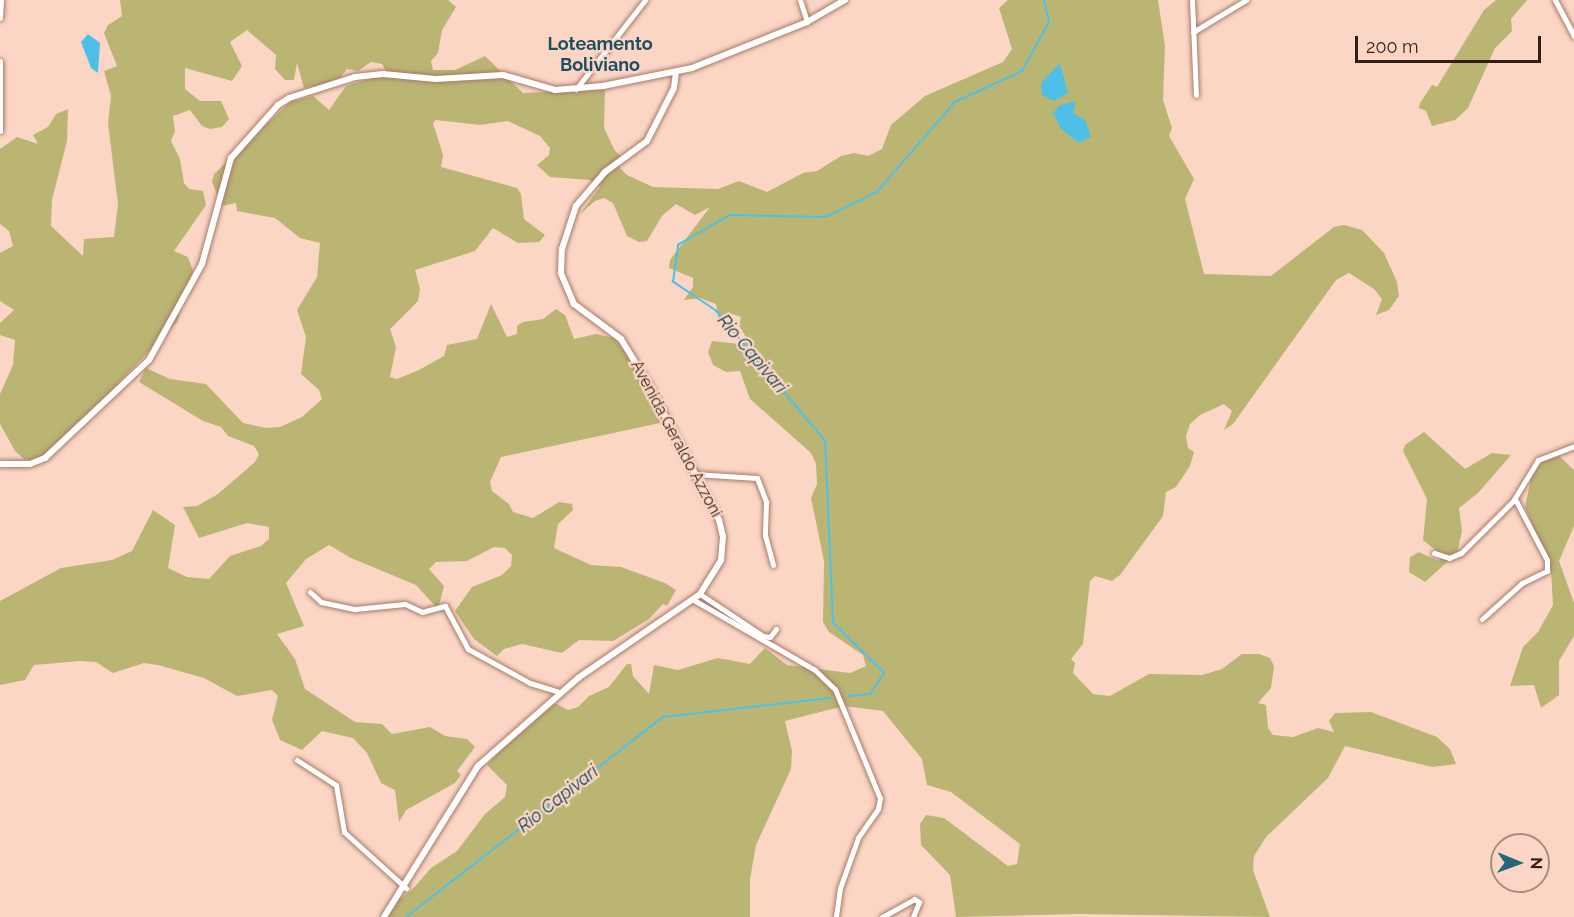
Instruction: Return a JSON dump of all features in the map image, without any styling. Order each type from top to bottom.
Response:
[{"type":"street","points":[[0,18],[1,0]]},
{"type":"street","points":[[575,91],[645,0]]},
{"type":"street","points":[[800,0],[807,22]]},
{"type":"street","points":[[0,464],[30,464],[45,458],[149,360],[202,264],[231,158],[281,103],[345,80],[383,74],[436,79],[503,75],[543,87],[575,91],[656,72],[676,72],[807,22],[845,0]]},
{"type":"street","points":[[1192,0],[1196,94]]},
{"type":"street","points":[[1193,32],[1246,0]]},
{"type":"street","points":[[1555,0],[1574,36]]},
{"type":"street","points":[[0,61],[0,131]]},
{"type":"street","name":"Avenida Geraldo Azzoni","points":[[384,917],[406,888],[478,766],[560,692],[700,594],[721,560],[723,537],[719,520],[628,348],[604,323],[574,304],[561,273],[565,240],[576,206],[605,172],[646,141],[674,88],[676,72]]},
{"type":"street","points":[[1434,553],[1449,558],[1461,553],[1515,499],[1538,460],[1574,446]]},
{"type":"street","points":[[695,474],[757,478],[766,502],[765,535],[773,565]]},
{"type":"street","points":[[1482,619],[1522,583],[1548,571],[1546,560],[1515,499]]},
{"type":"street","points":[[310,592],[321,602],[355,609],[405,604],[422,612],[445,606],[468,649],[530,683],[560,692]]},
{"type":"street","points":[[700,594],[763,636],[770,637],[776,629]]},
{"type":"street","points":[[692,599],[816,670],[835,689],[880,798],[878,809],[858,838],[840,888],[836,917]]},
{"type":"street","points":[[297,760],[336,785],[344,832],[406,888]]},
{"type":"street","points":[[882,917],[914,899],[919,903],[913,917]]},
{"type":"shaded area","points":[[120,0],[448,0],[456,7],[442,30],[438,53],[431,61],[433,70],[455,70],[485,56],[523,93],[605,89],[604,128],[615,151],[627,161],[620,163],[620,168],[627,175],[653,187],[718,189],[739,181],[767,192],[803,173],[817,171],[841,156],[854,153],[868,156],[882,149],[891,125],[925,96],[1003,62],[1012,49],[999,8],[1008,0],[1158,0],[1165,46],[1163,100],[1172,128],[1169,136],[1194,179],[1185,199],[1204,274],[1271,276],[1334,227],[1344,225],[1362,230],[1384,253],[1397,282],[1399,296],[1389,310],[1376,315],[1382,299],[1374,289],[1349,273],[1336,280],[1233,424],[1224,430],[1232,411],[1224,404],[1200,415],[1190,424],[1186,436],[1188,448],[1194,452],[1190,466],[1176,487],[1166,492],[1163,516],[1120,575],[1112,581],[1095,576],[1090,581],[1083,644],[1071,659],[1075,663],[1073,673],[1093,694],[1110,696],[1149,674],[1202,675],[1222,669],[1242,654],[1259,654],[1270,658],[1274,666],[1271,688],[1258,703],[1266,705],[1268,728],[1273,735],[1293,737],[1318,728],[1334,732],[1329,721],[1335,713],[1371,712],[1437,737],[1450,749],[1456,764],[1432,767],[1345,746],[1328,778],[1266,837],[1254,856],[1253,870],[1270,917],[1079,914],[956,917],[950,875],[921,845],[920,824],[926,815],[944,818],[1008,866],[1017,864],[1020,844],[951,792],[927,785],[922,759],[883,711],[844,706],[785,721],[792,751],[791,769],[756,845],[750,879],[750,917],[387,917],[399,899],[411,891],[431,868],[457,851],[485,814],[505,797],[507,785],[487,765],[532,715],[555,703],[568,710],[578,707],[589,696],[609,687],[627,664],[631,664],[633,676],[649,694],[654,665],[678,670],[718,658],[750,664],[765,648],[787,665],[850,673],[866,666],[863,655],[829,632],[823,622],[824,561],[811,498],[817,484],[816,464],[811,453],[750,399],[740,371],[726,372],[713,365],[708,352],[712,341],[739,344],[748,341],[739,325],[741,317],[732,314],[719,322],[716,304],[700,298],[684,300],[693,287],[693,278],[669,268],[670,260],[710,207],[695,215],[676,204],[662,216],[647,241],[639,242],[627,236],[613,203],[604,198],[595,201],[580,214],[600,187],[590,180],[550,177],[537,165],[549,155],[550,148],[540,136],[508,121],[480,125],[436,120],[433,123],[443,155],[441,167],[517,188],[521,194],[524,219],[545,235],[539,242],[518,243],[493,228],[475,251],[415,270],[420,289],[418,301],[390,329],[396,347],[390,377],[397,379],[444,356],[447,345],[477,339],[491,304],[507,337],[517,334],[517,326],[523,322],[543,319],[556,309],[565,315],[574,339],[596,334],[614,338],[634,363],[660,423],[501,457],[490,482],[492,491],[509,504],[513,512],[533,518],[559,502],[572,504],[573,510],[558,524],[554,548],[591,565],[621,567],[665,583],[676,590],[667,606],[663,604],[649,619],[613,641],[579,640],[562,653],[522,644],[504,649],[497,656],[474,639],[455,611],[472,587],[502,575],[511,566],[512,555],[505,548],[494,547],[467,561],[436,562],[429,569],[444,586],[438,609],[416,585],[351,558],[329,545],[306,559],[286,583],[304,626],[277,634],[295,659],[305,689],[355,722],[382,724],[392,734],[430,727],[445,736],[467,739],[475,747],[457,771],[461,775],[455,783],[406,810],[399,822],[395,790],[381,783],[367,753],[353,738],[322,731],[302,750],[280,740],[272,720],[278,696],[272,690],[237,696],[204,678],[158,665],[144,663],[113,673],[96,662],[80,661],[34,665],[25,680],[0,685],[0,601],[61,568],[112,560],[132,551],[153,510],[175,525],[168,568],[187,577],[209,579],[230,556],[261,546],[269,539],[269,527],[247,523],[199,538],[183,507],[197,506],[218,494],[255,462],[259,454],[254,446],[228,436],[221,427],[203,421],[139,382],[146,368],[170,379],[206,384],[243,423],[266,428],[280,427],[302,417],[322,399],[319,390],[301,374],[306,337],[297,310],[317,277],[320,243],[300,238],[275,218],[237,211],[236,203],[222,206],[212,182],[214,174],[290,102],[313,96],[329,110],[346,86],[387,73],[382,64],[371,62],[358,71],[347,69],[336,83],[304,88],[297,63],[294,80],[285,80],[275,69],[276,55],[247,30],[230,42],[242,66],[232,81],[185,68],[185,89],[200,101],[221,101],[229,119],[222,127],[210,129],[202,126],[190,110],[173,116],[175,131],[171,141],[180,159],[184,183],[189,189],[203,191],[206,205],[174,251],[188,257],[193,271],[177,322],[53,451],[33,461],[24,459],[15,451],[0,424],[0,394],[13,365],[15,340],[0,335],[0,323],[14,310],[0,301],[0,253],[13,246],[9,231],[0,224],[0,149],[17,137],[38,144],[33,135],[48,127],[56,114],[68,109],[67,141],[52,200],[51,226],[83,256],[84,239],[114,237],[118,204],[108,123],[111,96],[104,71],[117,66],[104,33],[108,25],[122,16]]},
{"type":"shaded area","points":[[1496,0],[1527,0],[1511,19],[1512,31],[1495,48],[1468,108],[1455,120],[1432,126],[1426,111],[1419,108],[1420,103],[1432,85],[1437,87],[1484,10]]},
{"type":"shaded area","points":[[1424,432],[1465,469],[1492,453],[1511,455],[1478,493],[1459,508],[1462,531],[1457,553],[1425,582],[1409,572],[1410,557],[1419,552],[1438,561],[1444,557],[1423,540],[1427,499],[1403,451],[1405,445]]},
{"type":"shaded area","points":[[1558,455],[1574,470],[1574,526],[1559,561],[1574,603],[1574,636],[1559,661],[1559,695],[1541,708],[1534,685],[1510,686],[1523,647],[1538,632],[1553,605],[1551,571],[1525,507],[1532,474],[1544,460]]},
{"type":"water","points":[[88,34],[100,43],[98,73],[91,68],[81,42]]},
{"type":"water","points":[[1060,63],[1068,93],[1054,101],[1042,95],[1041,83]]},
{"type":"water","points":[[1076,101],[1073,113],[1085,120],[1091,137],[1079,143],[1061,129],[1053,113],[1060,105]]},
{"type":"waterway","name":"Rio Capivari","points":[[849,696],[870,694],[884,673],[833,623],[825,441],[716,311],[673,282],[678,245],[730,215],[826,217],[877,192],[955,102],[1022,71],[1049,22],[1044,0]]},
{"type":"waterway","name":"Rio Capivari","points":[[406,917],[663,717],[830,698]]},
{"type":"district","name":"Loteamento Boliviano","points":[[600,55]]}]
